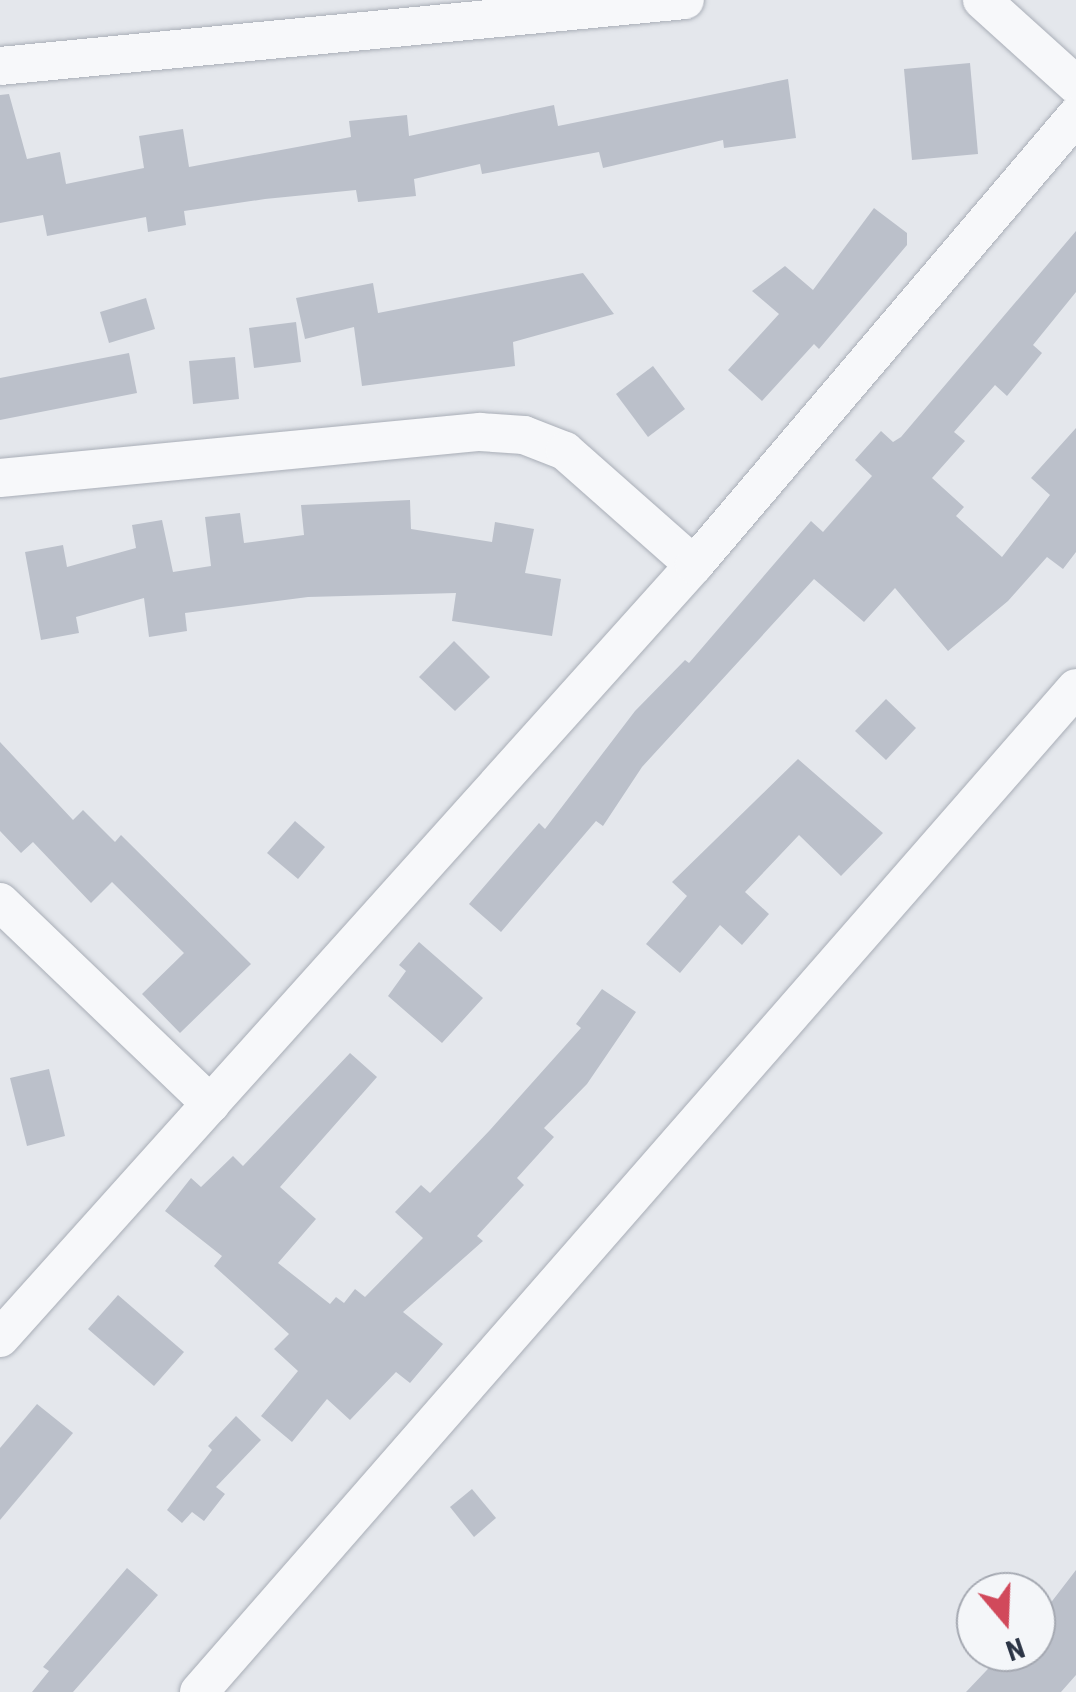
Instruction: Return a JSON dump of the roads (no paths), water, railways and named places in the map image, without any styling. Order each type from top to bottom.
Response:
[{"type":"street","points":[[0,66],[685,0]]},
{"type":"street","points":[[982,0],[1076,85]]},
{"type":"street","points":[[0,1338],[694,564],[1076,116]]},
{"type":"street","points":[[0,478],[480,432],[524,435],[565,451],[694,564]]},
{"type":"street","points":[[200,1692],[1076,688]]},
{"type":"street","points":[[0,902],[211,1104]]}]
